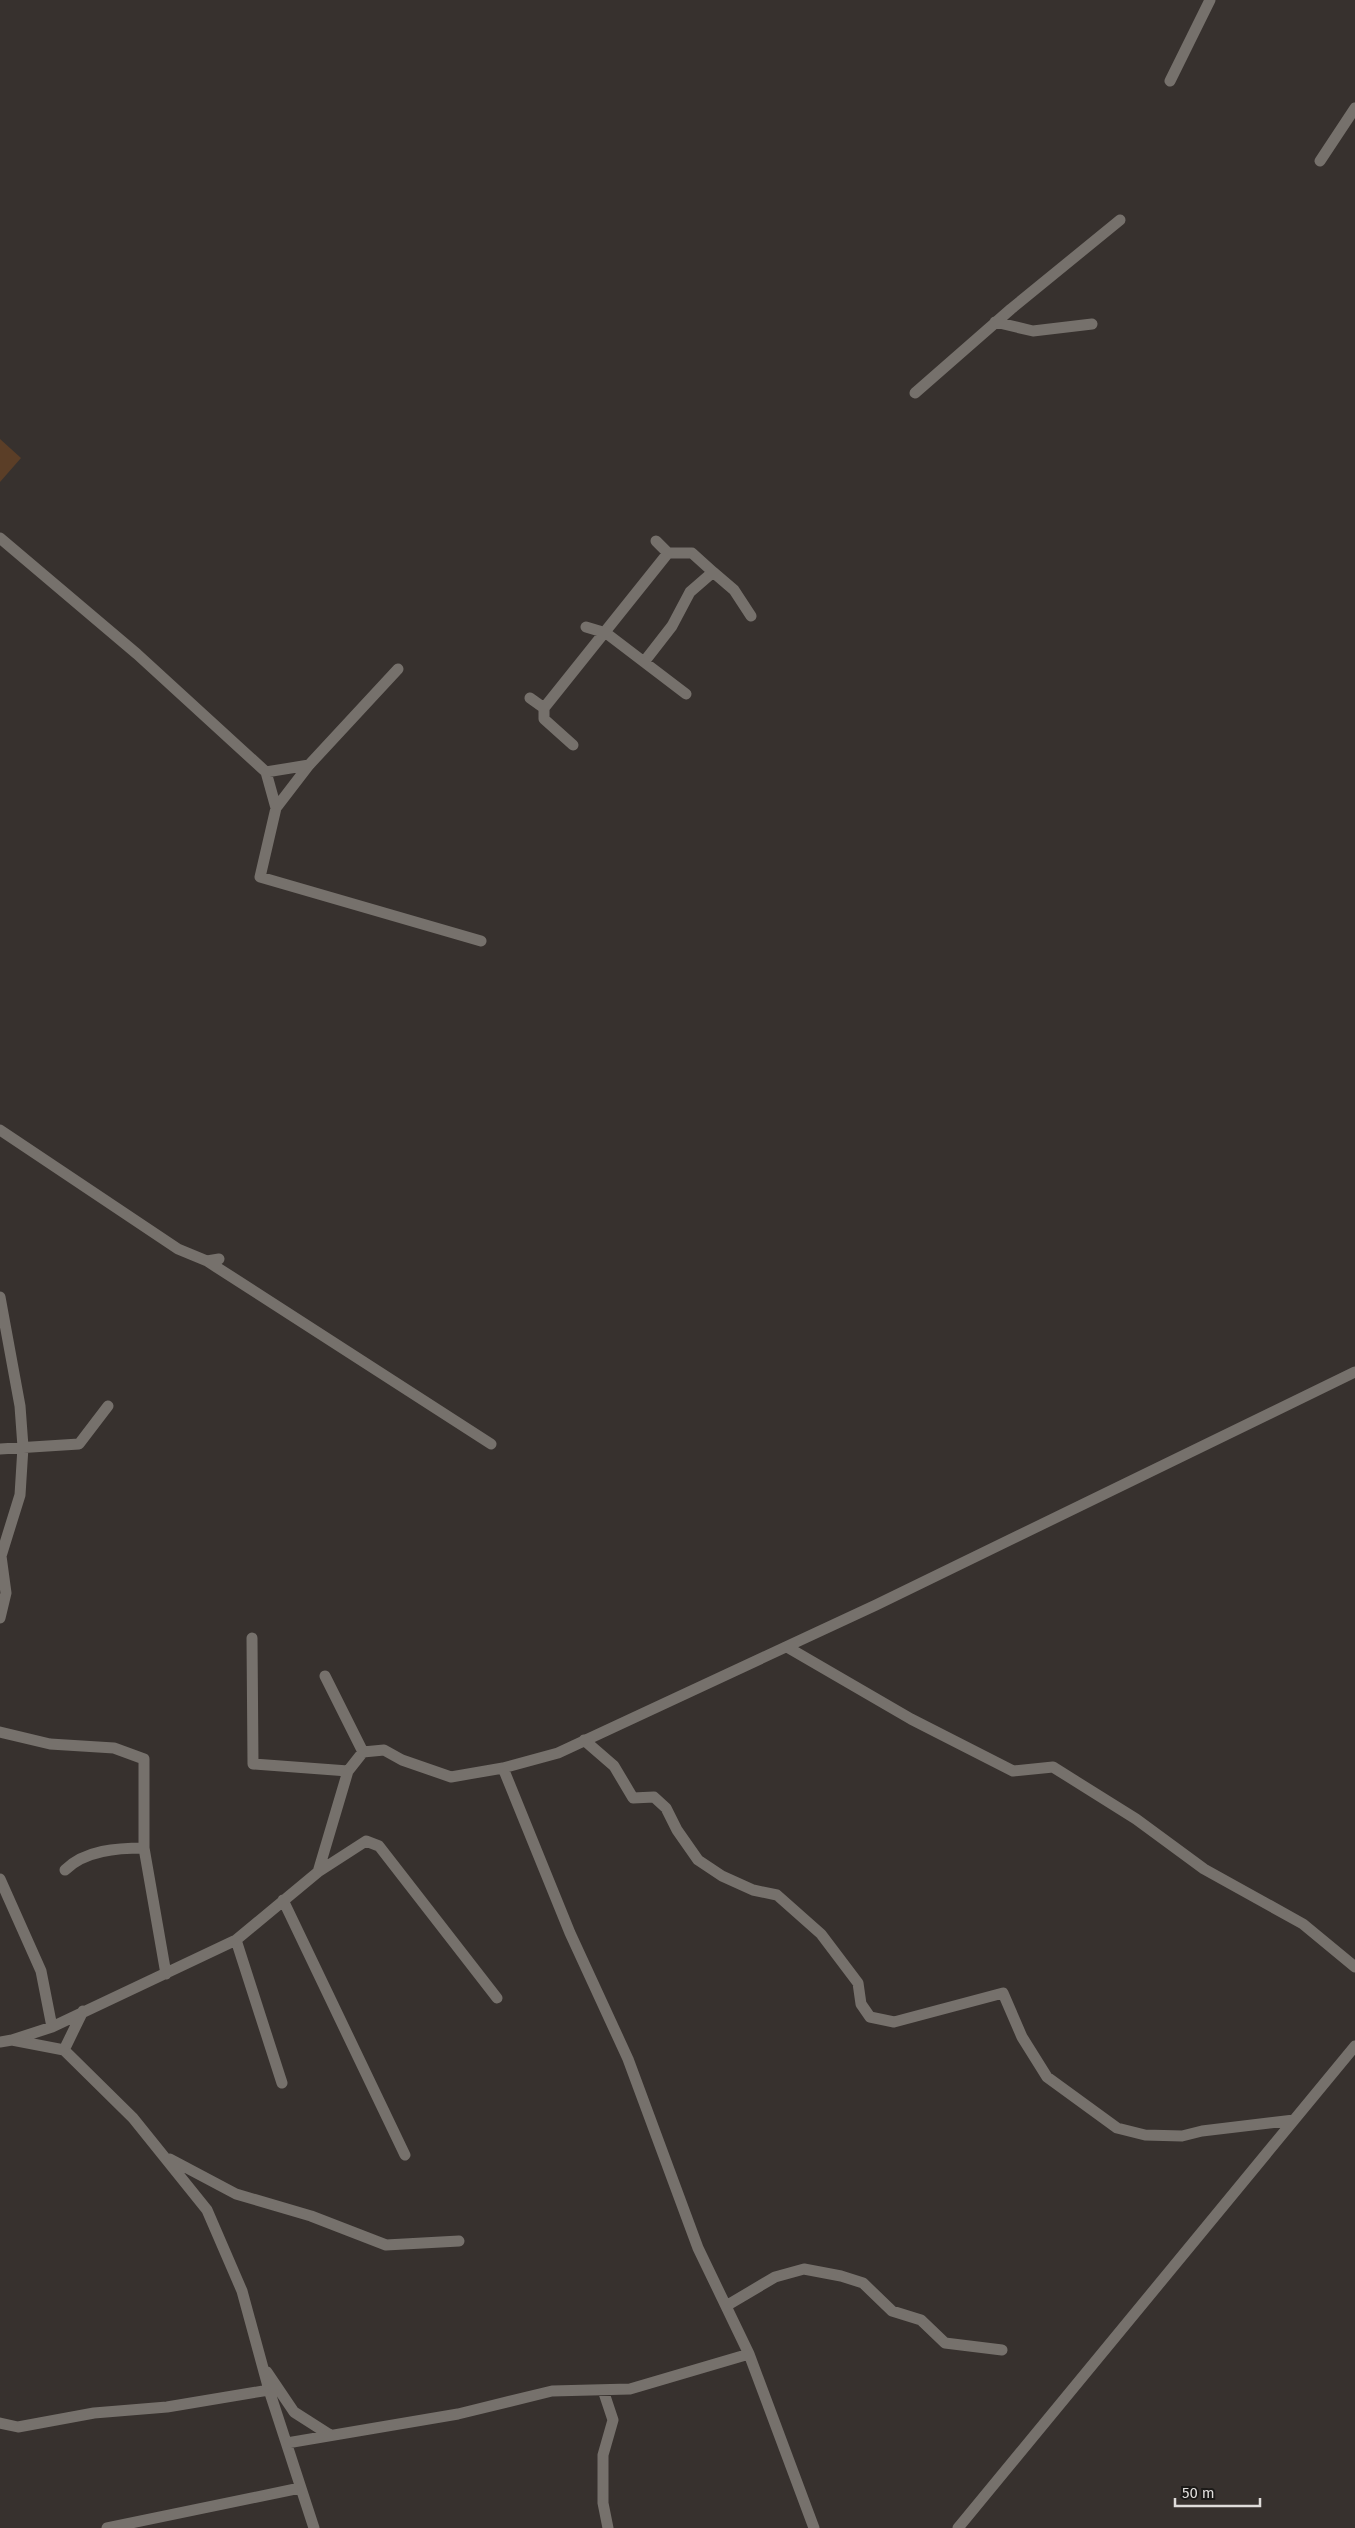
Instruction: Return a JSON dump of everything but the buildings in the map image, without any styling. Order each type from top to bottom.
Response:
[{"type":"street","points":[[1170,81],[1210,0]]},
{"type":"street","points":[[1320,160],[1355,108]]},
{"type":"street","points":[[915,393],[996,322],[1120,220]]},
{"type":"street","points":[[996,322],[1033,331],[1092,324]]},
{"type":"street","points":[[0,538],[136,654],[266,772],[276,808]]},
{"type":"street","points":[[656,541],[668,553],[692,553],[734,590],[751,616]]},
{"type":"street","points":[[572,745],[544,719],[544,708],[606,633],[636,590],[668,553]]},
{"type":"street","points":[[644,662],[672,626],[690,592],[713,572]]},
{"type":"street","points":[[586,627],[606,633],[686,694]]},
{"type":"street","points":[[398,669],[308,766],[276,808],[260,877],[481,941]]},
{"type":"street","points":[[530,698],[544,708]]},
{"type":"street","points":[[266,772],[308,766]]},
{"type":"street","points":[[0,1130],[178,1249],[207,1261],[491,1444]]},
{"type":"street","points":[[207,1261],[219,1259]]},
{"type":"street","points":[[0,1298],[20,1406],[23,1447],[20,1495],[1,1556],[6,1593],[0,1618]]},
{"type":"street","points":[[318,1872],[348,1771],[362,1752],[384,1750],[402,1760],[451,1777],[503,1768],[558,1753],[787,1648],[1355,1372]]},
{"type":"street","points":[[0,1449],[80,1444],[108,1406]]},
{"type":"street","points":[[252,1638],[253,1764],[348,1771]]},
{"type":"street","points":[[787,1648],[911,1719],[1013,1771],[1053,1767],[1136,1819],[1204,1869],[1303,1924],[1355,1967]]},
{"type":"street","points":[[326,1676],[362,1752]]},
{"type":"street","points":[[0,1732],[50,1744],[114,1748],[144,1759],[144,1848],[166,1974]]},
{"type":"street","points":[[584,1740],[614,1766],[633,1798],[654,1797],[666,1808],[677,1830],[698,1860],[722,1876],[753,1890],[777,1895],[822,1934],[858,1982],[861,2004],[870,2017],[894,2022],[1002,1993],[1022,2037],[1047,2077],[1117,2128],[1145,2134],[1182,2136],[1294,2120]]},
{"type":"street","points":[[503,1768],[570,1933],[628,2059],[698,2248],[749,2354],[814,2528]]},
{"type":"street","points":[[0,2042],[12,2040],[52,2026],[236,1940],[318,1872],[366,1841],[379,1846],[497,1998]]},
{"type":"street","points":[[65,1870],[74,1861],[116,1848],[144,1848]]},
{"type":"street","points":[[0,1879],[41,1970],[52,2026]]},
{"type":"street","points":[[283,1900],[406,2155]]},
{"type":"street","points":[[236,1940],[282,2083]]},
{"type":"street","points":[[64,2050],[83,2011]]},
{"type":"street","points":[[12,2040],[64,2050],[133,2118],[207,2210],[242,2291],[269,2390],[314,2528]]},
{"type":"street","points":[[958,2528],[1355,2046]]},
{"type":"street","points":[[166,2158],[236,2194],[311,2216],[386,2245],[459,2241]]},
{"type":"street","points":[[726,2306],[775,2277],[804,2269],[841,2276],[863,2283],[892,2311],[921,2320],[945,2343],[1002,2350]]},
{"type":"street","points":[[287,2443],[458,2414],[552,2391],[630,2389],[749,2354]]},
{"type":"street","points":[[263,2367],[294,2412],[330,2435]]},
{"type":"street","points":[[0,2424],[18,2427],[94,2413],[168,2407],[269,2390]]},
{"type":"street","points":[[602,2390],[613,2420],[603,2456],[603,2503],[608,2528]]},
{"type":"street","points":[[107,2528],[300,2488]]},
{"type":"shaded area","points":[[0,439],[21,458],[0,482]]}]
